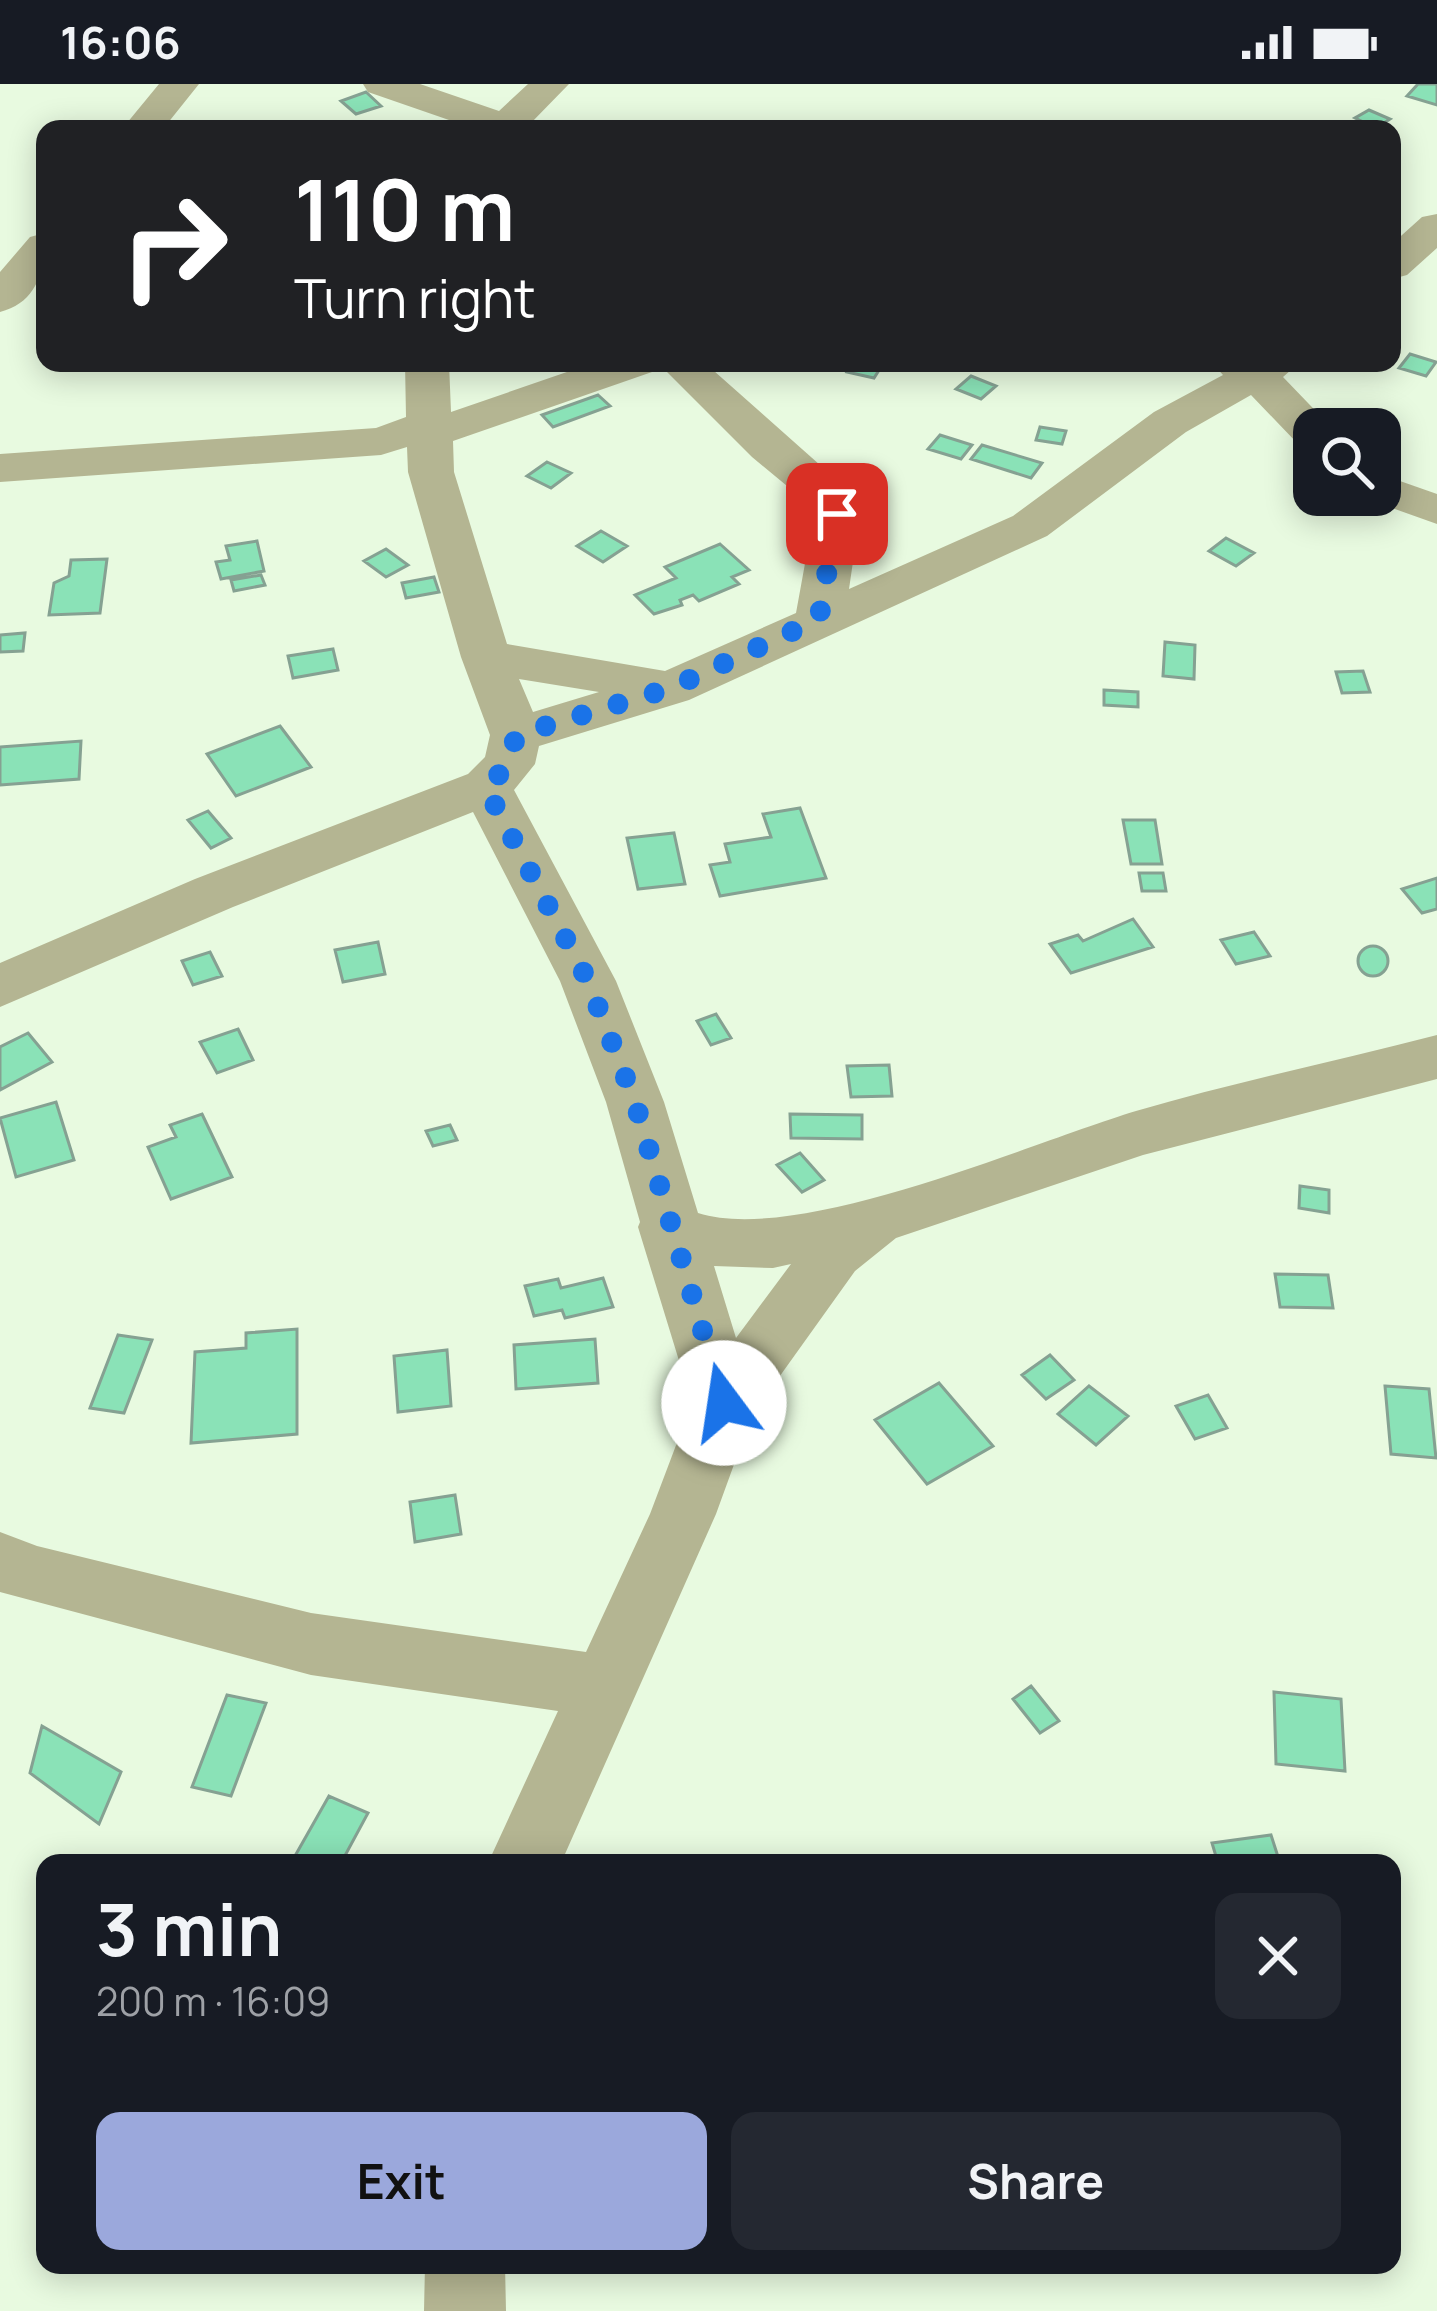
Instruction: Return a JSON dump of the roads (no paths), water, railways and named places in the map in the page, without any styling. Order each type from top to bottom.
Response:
[{"type":"street","points":[[150,120],[180,84]]},
{"type":"street","points":[[382,84],[483,120]]},
{"type":"street","points":[[514,120],[550,84]]},
{"type":"street","points":[[1401,258],[1437,226]]},
{"type":"street","points":[[0,299],[36,257]]},
{"type":"street","points":[[428,372],[432,443],[486,657],[501,761],[635,1102],[668,1227],[705,1328],[724,1403]]},
{"type":"street","points":[[0,468],[381,442],[432,443],[613,372]]},
{"type":"street","points":[[689,372],[768,448],[831,499],[837,514],[835,536],[819,619]]},
{"type":"street","points":[[0,986],[1030,526],[1170,422],[1248,372]]},
{"type":"street","points":[[1260,372],[1293,410]]},
{"type":"street","points":[[1401,496],[1437,510]]},
{"type":"street","points":[[486,657],[671,688]]},
{"type":"street","points":[[668,1227],[723,1245],[773,1244],[878,1220],[1138,1133],[1437,1057]]},
{"type":"street","points":[[528,1854],[683,1514],[724,1403],[832,1254],[878,1220]]},
{"type":"street","points":[[0,1561],[32,1574],[310,1644],[604,1685]]},
{"type":"street","points":[[465,2311],[466,2274]]}]
